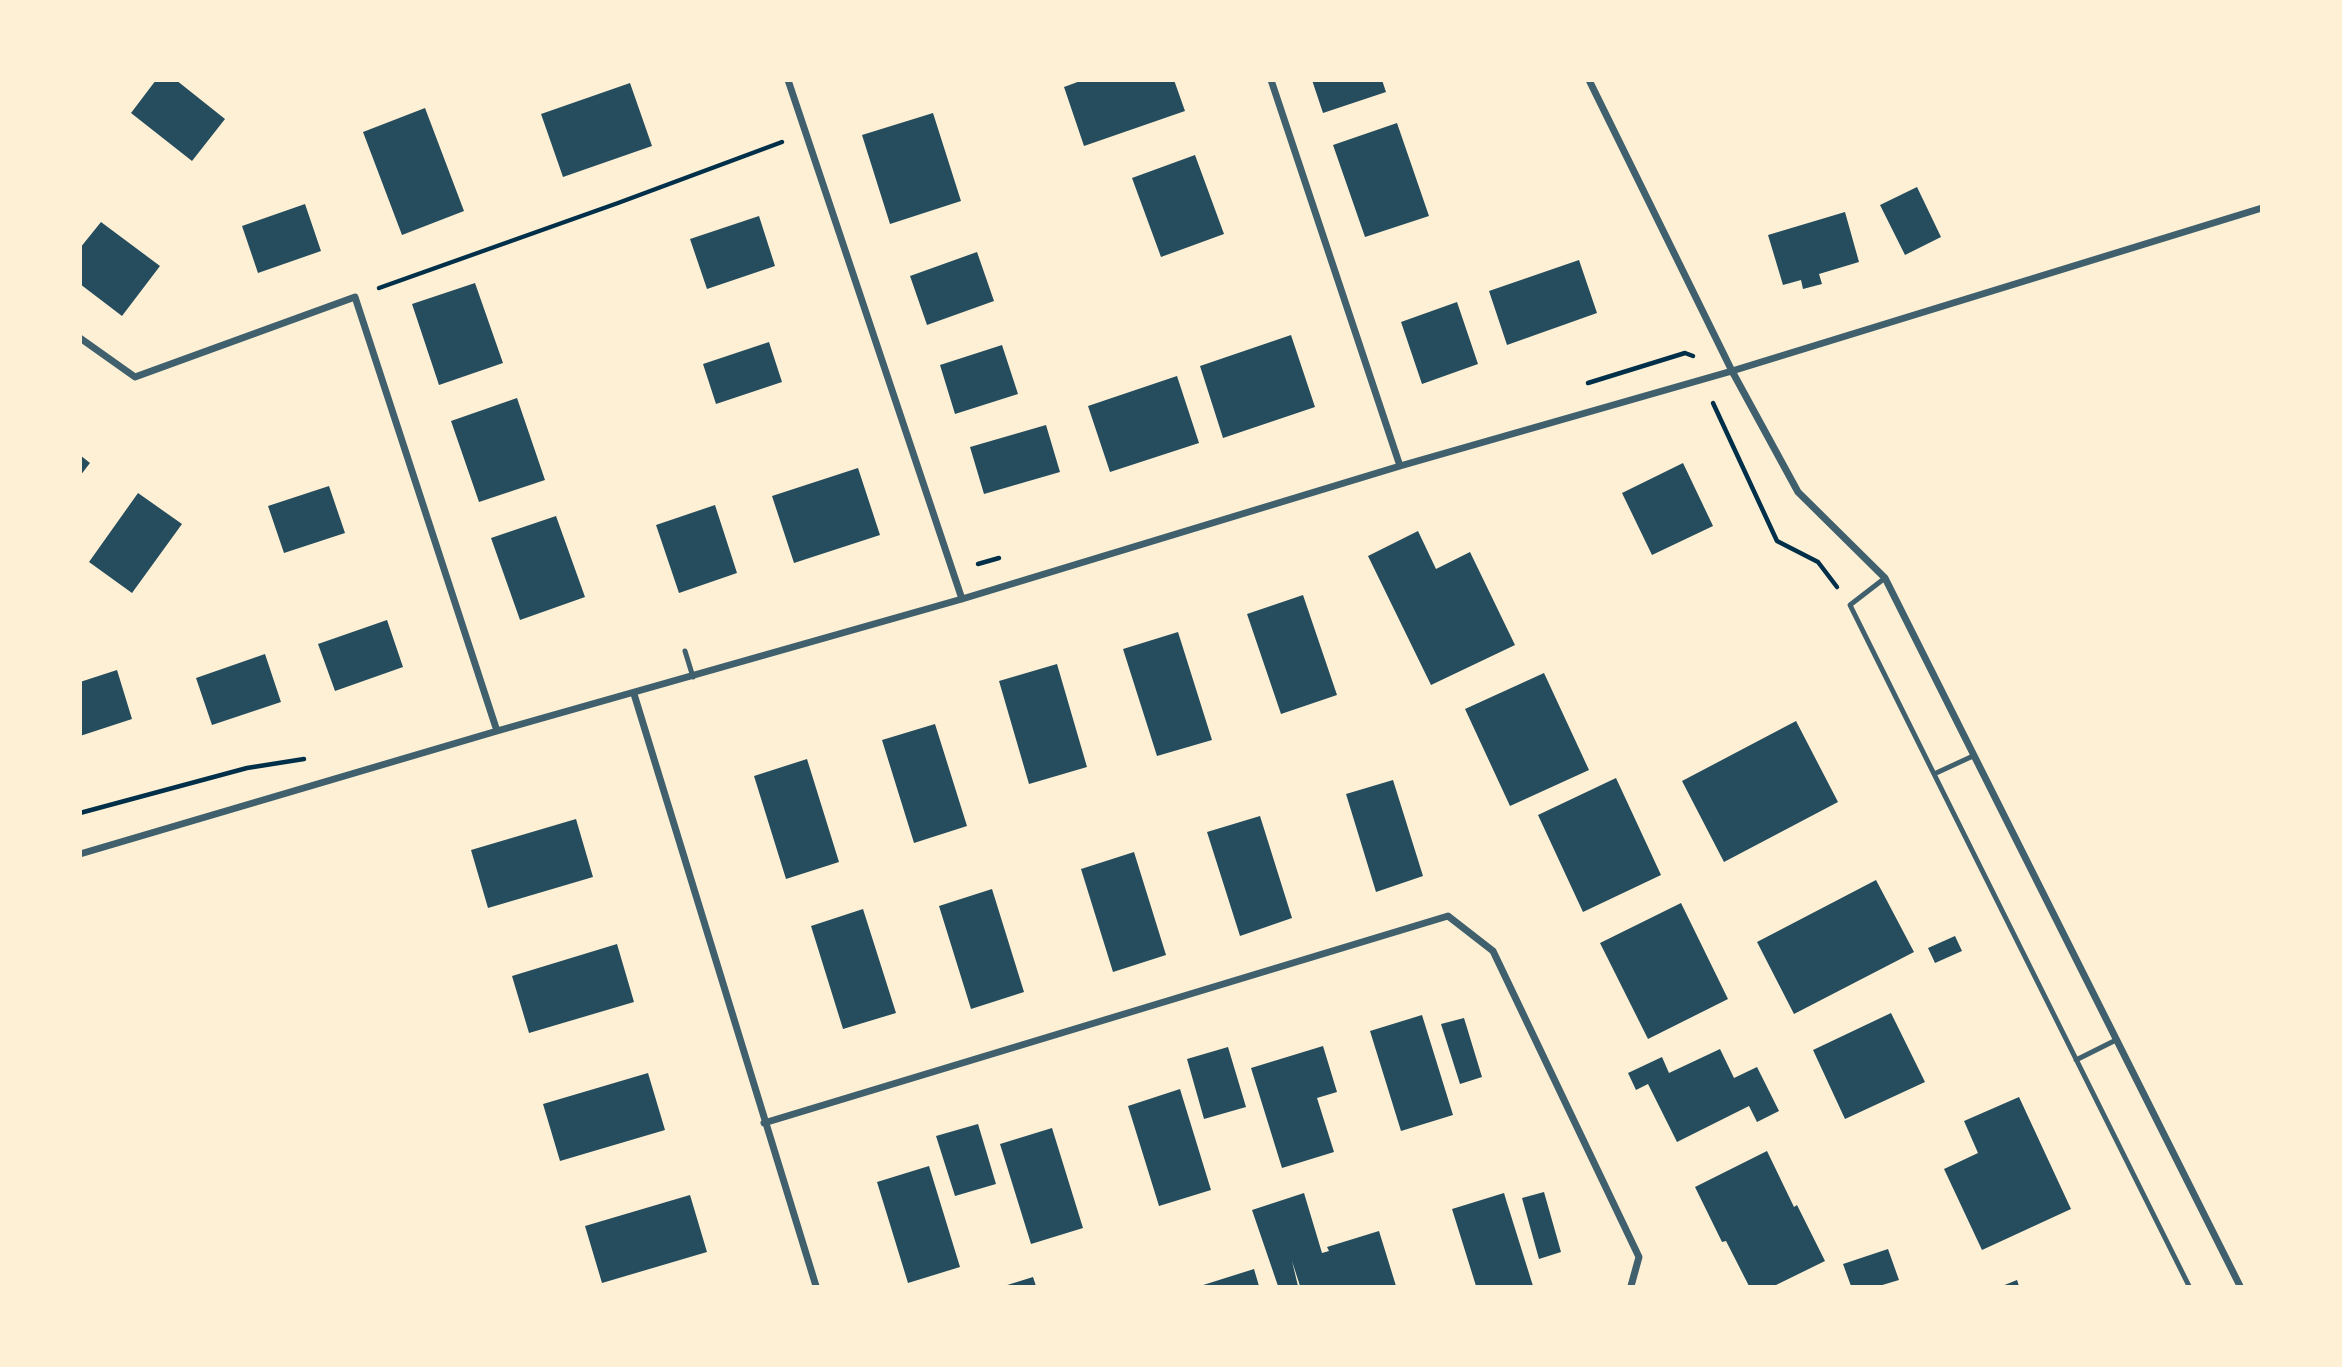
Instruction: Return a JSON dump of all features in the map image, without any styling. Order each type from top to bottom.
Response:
[{"type":"street","points":[[788,80],[962,599]]},
{"type":"street","points":[[1271,80],[1400,466]]},
{"type":"street","points":[[1589,80],[1732,371],[1798,492],[1885,578],[2240,1286]]},
{"type":"street","points":[[80,854],[497,731],[962,599],[1400,466],[1732,371],[2262,208]]},
{"type":"street","points":[[80,338],[135,377],[355,297],[497,731]]},
{"type":"street","points":[[634,694],[816,1286]]},
{"type":"street","points":[[764,1123],[1448,916],[1493,951],[1639,1257],[1631,1286]]},
{"type":"lane","points":[[1885,578],[1850,605],[2189,1286]]},
{"type":"lane","points":[[685,651],[693,677]]},
{"type":"lane","points":[[1934,774],[1973,756]]},
{"type":"lane","points":[[2076,1060],[2116,1040]]},
{"type":"path","points":[[355,297],[606,208],[805,133]]},
{"type":"path","points":[[1579,386],[1685,353],[1732,371]]},
{"type":"path","points":[[953,571],[1007,556]]},
{"type":"path","points":[[80,813],[247,768],[309,758]]},
{"type":"building","points":[[156,80],[176,80],[225,119],[192,161],[131,113]]},
{"type":"building","points":[[1083,80],[1174,80],[1185,111],[1084,146],[1064,87]]},
{"type":"building","points":[[1312,80],[1382,80],[1386,92],[1323,113]]},
{"type":"building","points":[[630,83],[652,146],[563,177],[541,114]]},
{"type":"building","points":[[425,108],[464,211],[402,235],[363,132]]},
{"type":"building","points":[[933,113],[961,201],[890,224],[862,135]]},
{"type":"building","points":[[1397,123],[1429,216],[1365,237],[1333,145]]},
{"type":"building","points":[[1195,155],[1224,234],[1161,257],[1132,178]]},
{"type":"building","points":[[1917,187],[1941,237],[1905,255],[1880,205]]},
{"type":"building","points":[[305,204],[321,251],[258,273],[242,226]]},
{"type":"building","points":[[1845,212],[1859,262],[1819,274],[1822,284],[1803,289],[1801,280],[1783,285],[1768,235]]},
{"type":"building","points":[[759,216],[775,266],[707,289],[690,239]]},
{"type":"building","points":[[101,222],[160,266],[122,316],[80,284],[80,248]]},
{"type":"building","points":[[977,252],[994,301],[927,325],[910,276]]},
{"type":"building","points":[[1579,260],[1597,313],[1507,345],[1489,291]]},
{"type":"building","points":[[475,283],[503,363],[439,385],[412,304]]},
{"type":"building","points":[[1457,302],[1478,364],[1422,384],[1401,322]]},
{"type":"building","points":[[1291,335],[1315,407],[1223,438],[1200,366]]},
{"type":"building","points":[[769,342],[782,382],[716,404],[703,364]]},
{"type":"building","points":[[1002,345],[1018,394],[955,414],[940,365]]},
{"type":"building","points":[[1177,376],[1199,443],[1110,472],[1088,406]]},
{"type":"building","points":[[517,398],[545,480],[479,502],[451,421]]},
{"type":"building","points":[[1046,425],[1060,472],[984,494],[970,447]]},
{"type":"building","points":[[80,455],[90,463],[80,476]]},
{"type":"building","points":[[1683,463],[1713,526],[1652,555],[1622,493]]},
{"type":"building","points":[[858,468],[880,535],[794,563],[772,496]]},
{"type":"building","points":[[329,486],[345,533],[284,553],[268,506]]},
{"type":"building","points":[[138,493],[182,524],[132,593],[89,562]]},
{"type":"building","points":[[715,505],[737,573],[679,593],[656,525]]},
{"type":"building","points":[[556,516],[585,597],[520,620],[491,538]]},
{"type":"building","points":[[1418,531],[1436,569],[1470,552],[1515,645],[1431,685],[1368,556]]},
{"type":"building","points":[[1303,595],[1337,695],[1281,714],[1247,614]]},
{"type":"building","points":[[387,620],[403,667],[335,691],[318,644]]},
{"type":"building","points":[[1178,632],[1212,740],[1157,756],[1123,649]]},
{"type":"building","points":[[265,654],[281,702],[212,725],[196,678]]},
{"type":"building","points":[[1057,664],[1087,767],[1029,784],[999,681]]},
{"type":"building","points":[[117,670],[132,719],[80,736],[80,682]]},
{"type":"building","points":[[1544,673],[1589,770],[1510,806],[1465,709]]},
{"type":"building","points":[[1796,721],[1838,802],[1724,862],[1682,781]]},
{"type":"building","points":[[935,724],[967,826],[914,843],[882,740]]},
{"type":"building","points":[[807,759],[839,862],[786,879],[754,776]]},
{"type":"building","points":[[1616,778],[1661,875],[1583,912],[1538,815]]},
{"type":"building","points":[[1393,780],[1423,876],[1376,892],[1346,794]]},
{"type":"building","points":[[1260,816],[1292,918],[1240,936],[1207,832]]},
{"type":"building","points":[[576,819],[593,877],[488,908],[471,850]]},
{"type":"building","points":[[1134,852],[1166,955],[1113,972],[1081,869]]},
{"type":"building","points":[[1876,880],[1914,952],[1794,1014],[1757,942]]},
{"type":"building","points":[[992,889],[1024,992],[971,1009],[939,906]]},
{"type":"building","points":[[1681,903],[1728,999],[1648,1039],[1600,943]]},
{"type":"building","points":[[863,909],[896,1013],[843,1029],[811,926]]},
{"type":"building","points":[[1955,936],[1962,951],[1935,963],[1928,948]]},
{"type":"building","points":[[617,944],[634,1002],[529,1033],[512,976]]},
{"type":"building","points":[[1891,1013],[1925,1082],[1845,1119],[1813,1050]]},
{"type":"building","points":[[1422,1015],[1453,1115],[1401,1131],[1370,1031]]},
{"type":"building","points":[[1464,1018],[1482,1077],[1460,1084],[1441,1024]]},
{"type":"building","points":[[1323,1046],[1337,1092],[1317,1098],[1334,1152],[1282,1168],[1251,1068]]},
{"type":"building","points":[[1228,1047],[1246,1107],[1204,1119],[1187,1059]]},
{"type":"building","points":[[1720,1049],[1734,1078],[1757,1067],[1779,1111],[1757,1122],[1749,1106],[1677,1142],[1648,1084],[1636,1090],[1628,1073],[1662,1057],[1669,1073]]},
{"type":"building","points":[[648,1073],[665,1130],[560,1161],[543,1104]]},
{"type":"building","points":[[1180,1089],[1211,1190],[1159,1206],[1128,1106]]},
{"type":"building","points":[[2019,1097],[2071,1209],[1982,1250],[1944,1169],[1978,1153],[1964,1121]]},
{"type":"building","points":[[978,1124],[996,1184],[955,1196],[936,1136]]},
{"type":"building","points":[[1052,1128],[1083,1228],[1031,1244],[1000,1144]]},
{"type":"building","points":[[1767,1151],[1794,1207],[1797,1205],[1825,1261],[1774,1286],[1749,1286],[1726,1241],[1722,1242],[1695,1187]]},
{"type":"building","points":[[929,1166],[960,1267],[908,1283],[877,1182]]},
{"type":"building","points":[[1544,1192],[1561,1252],[1539,1259],[1522,1198]]},
{"type":"building","points":[[1304,1193],[1322,1253],[1329,1251],[1327,1247],[1379,1231],[1396,1286],[1300,1286],[1292,1261],[1298,1286],[1278,1286],[1252,1210]]},
{"type":"building","points":[[1504,1193],[1533,1286],[1476,1286],[1452,1209]]},
{"type":"building","points":[[690,1195],[707,1252],[602,1283],[585,1226]]},
{"type":"building","points":[[1888,1249],[1899,1280],[1879,1286],[1851,1286],[1843,1264]]},
{"type":"building","points":[[1254,1269],[1259,1286],[1200,1286]]},
{"type":"building","points":[[1033,1277],[1036,1286],[1004,1286]]},
{"type":"building","points":[[2017,1280],[2019,1286],[2002,1286]]}]
